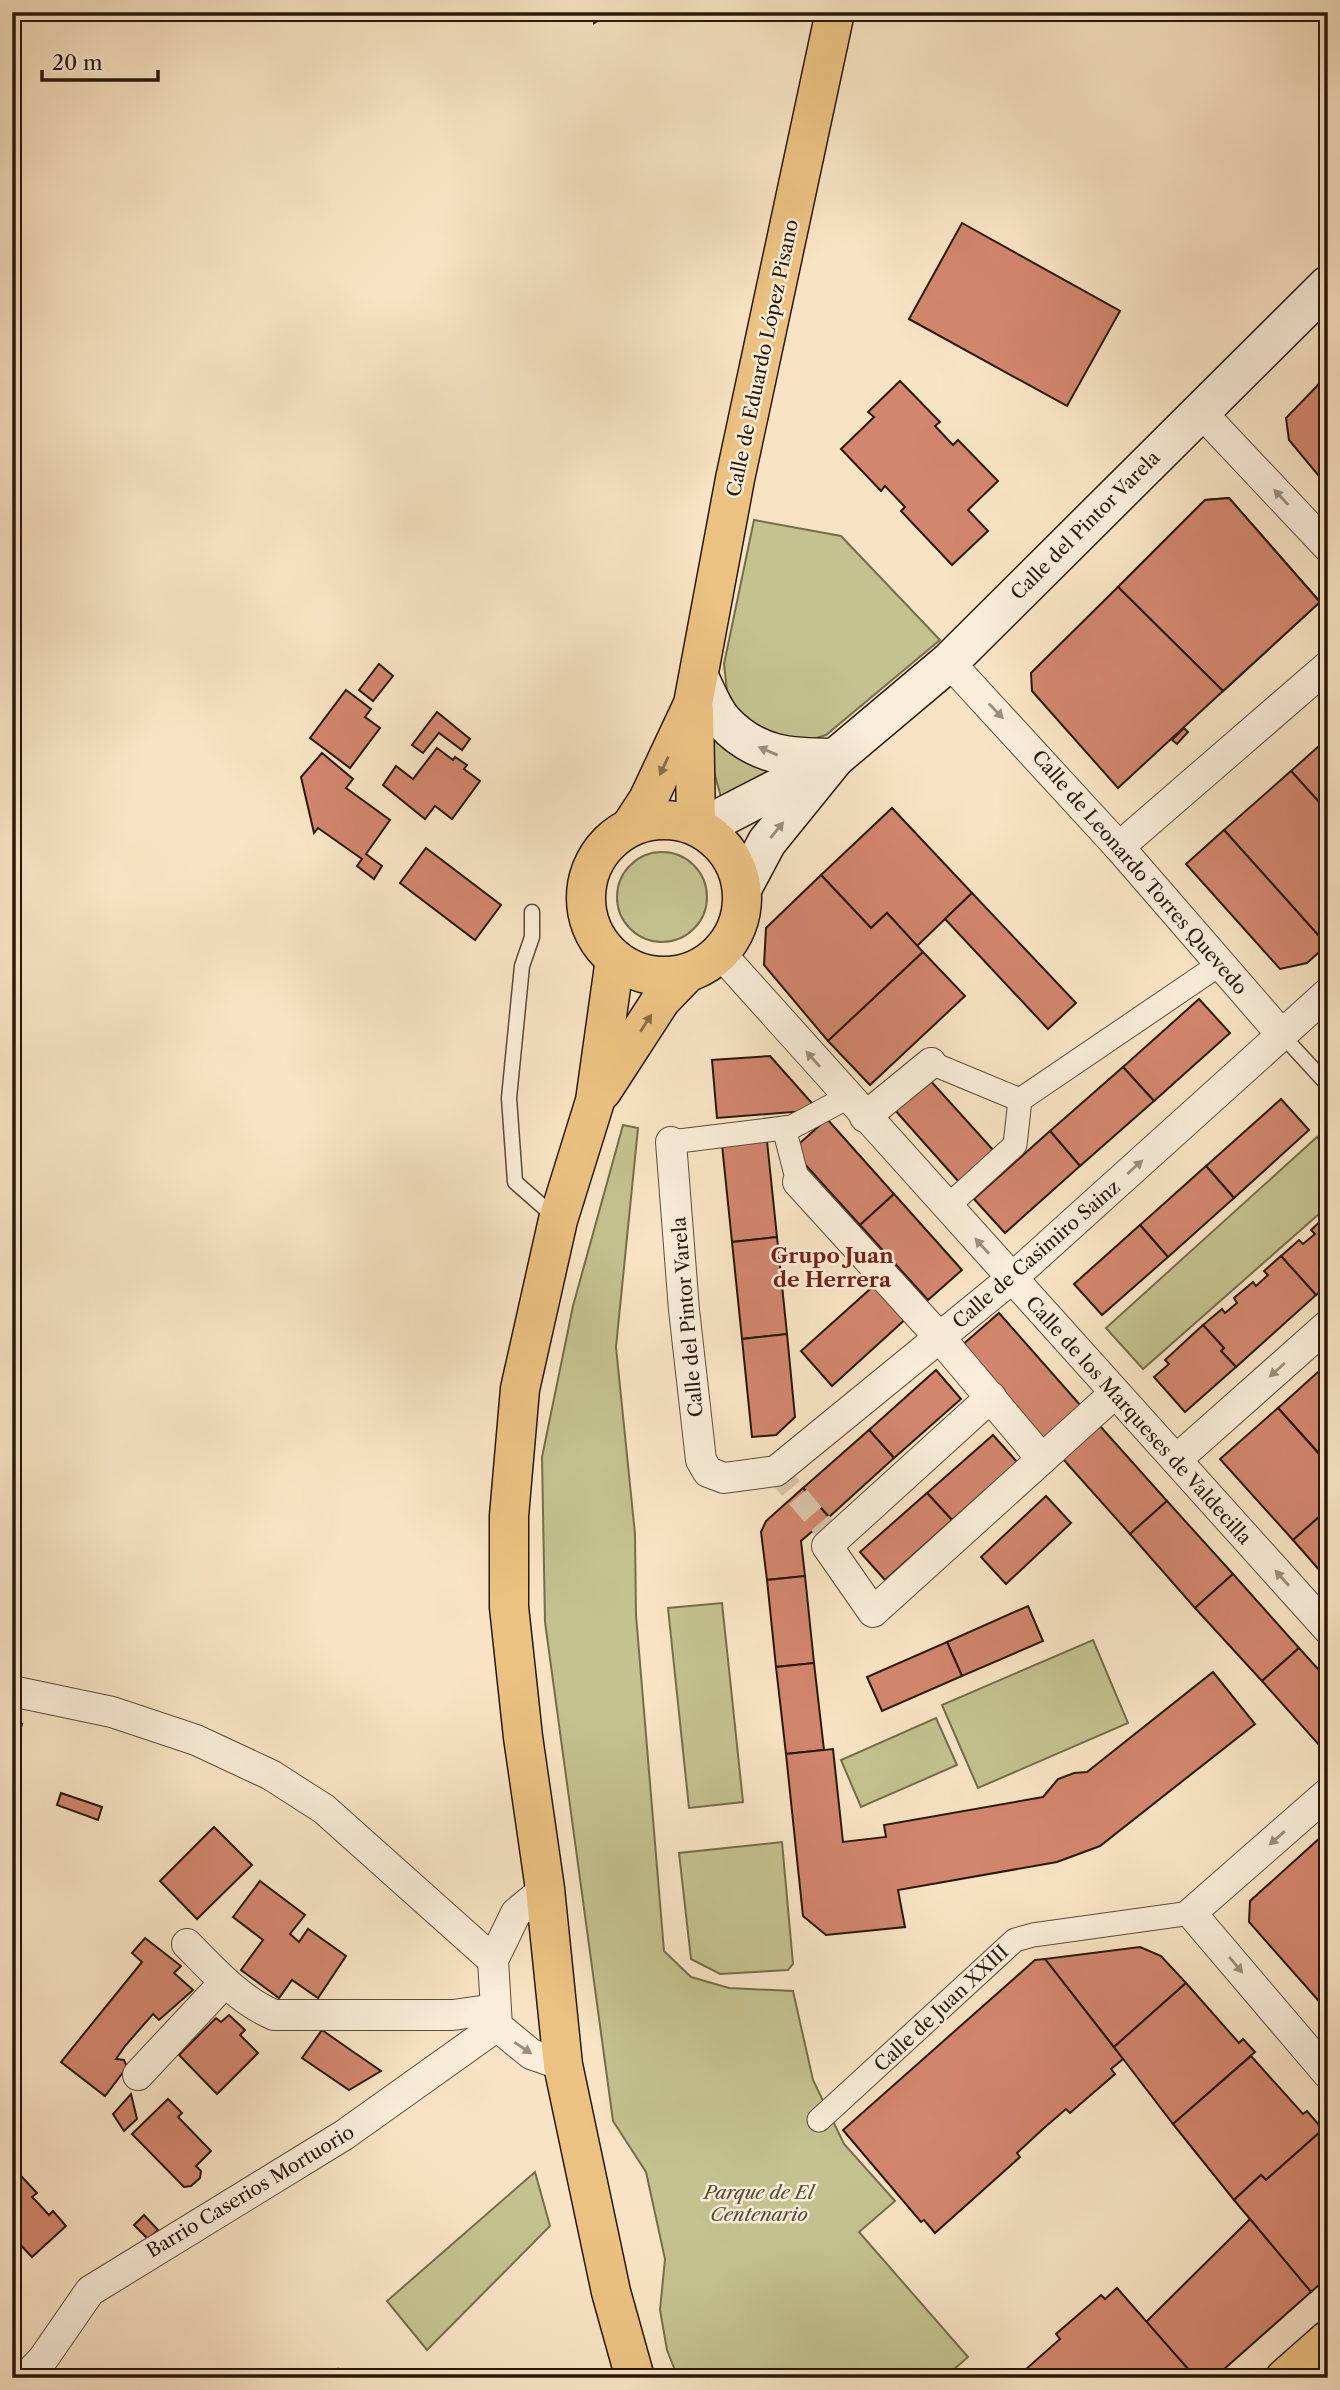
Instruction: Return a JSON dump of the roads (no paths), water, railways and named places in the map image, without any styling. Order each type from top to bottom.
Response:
[{"type":"main road","name":"Calle de Eduardo López Pisano","points":[[701,828],[696,691],[735,479],[835,12]]},
{"type":"main road","name":"Calle del Pintor Varela","points":[[742,889],[767,842],[835,758],[949,662],[1199,410],[1328,285]]},
{"type":"main road","name":"Calle de Eduardo López Pisano","points":[[631,826],[648,800],[696,691]]},
{"type":"main road","points":[[696,691],[722,720],[746,741],[786,758],[835,758]]},
{"type":"main road","name":"Calle del Pintor Varela","points":[[701,828],[835,758]]},
{"type":"main road","points":[[596,1101],[661,1000],[687,973],[720,953],[734,934],[741,912],[742,889],[736,867],[724,847],[701,828],[675,820],[652,820],[631,826],[611,839],[595,860],[586,886],[587,913],[597,939],[615,959],[637,972],[661,977],[687,973]]},
{"type":"main road","points":[[615,959],[596,1101],[558,1220],[520,1389],[509,1516],[509,1607],[523,1737],[545,1889],[563,2064],[611,2292],[635,2378]]},
{"type":"main road","points":[[1285,2378],[1328,2340]]},
{"type":"street","points":[[1199,410],[1328,547]]},
{"type":"street","name":"Calle de Leonardo Torres Quevedo","points":[[949,662],[1119,847],[1282,1035]]},
{"type":"street","points":[[1119,847],[1328,666]]},
{"type":"street","name":"Calle de los Marqueses de Valdecilla","points":[[720,953],[1328,1629]]},
{"type":"street","points":[[947,1207],[1015,1145],[1020,1100],[1220,964]]},
{"type":"street","name":"Calle de Casimiro Sainz","points":[[724,1478],[776,1471],[1011,1279],[1328,993]]},
{"type":"street","points":[[671,1142],[792,1127],[857,1107],[931,1063],[1020,1100]]},
{"type":"street","points":[[784,1128],[798,1182],[940,1338],[1042,1460]]},
{"type":"street","name":"Calle del Pintor Varela","points":[[671,1142],[684,1310],[701,1460],[708,1472],[724,1478]]},
{"type":"street","points":[[1176,1460],[1328,1325]]},
{"type":"street","points":[[990,1397],[827,1546],[873,1612],[1115,1393]]},
{"type":"street","points":[[12,1691],[112,1712],[195,1740],[271,1775],[324,1809],[493,1960]]},
{"type":"street","points":[[1328,1793],[1191,1913],[1328,2074]]},
{"type":"street","points":[[545,1889],[516,1913],[493,1960],[496,2017],[531,2054],[563,2064]]},
{"type":"street","name":"Calle de Juan XXIII","points":[[819,2120],[1014,1940],[1191,1913]]},
{"type":"street","points":[[187,1944],[225,1982],[256,2007],[274,2015],[496,2017]]},
{"type":"street","points":[[138,2075],[225,1982]]},
{"type":"street","name":"Barrio Caserios Mortuorio","points":[[25,2378],[43,2359],[90,2291],[344,2135],[496,2017]]},
{"type":"lane","points":[[532,912],[532,937],[522,966],[509,1098],[515,1182],[558,1220]]},
{"type":"lane","name":"Calle de Leonardo Torres Quevedo","points":[[1282,1035],[1328,1085]]},
{"type":"tunnel","points":[[776,1471],[834,1539]]},
{"type":"district","name":"Grupo Juan de Herrera","points":[[832,1268]]},
{"type":"park label","name":"Parque de El Centenario","points":[[759,2203]]}]
